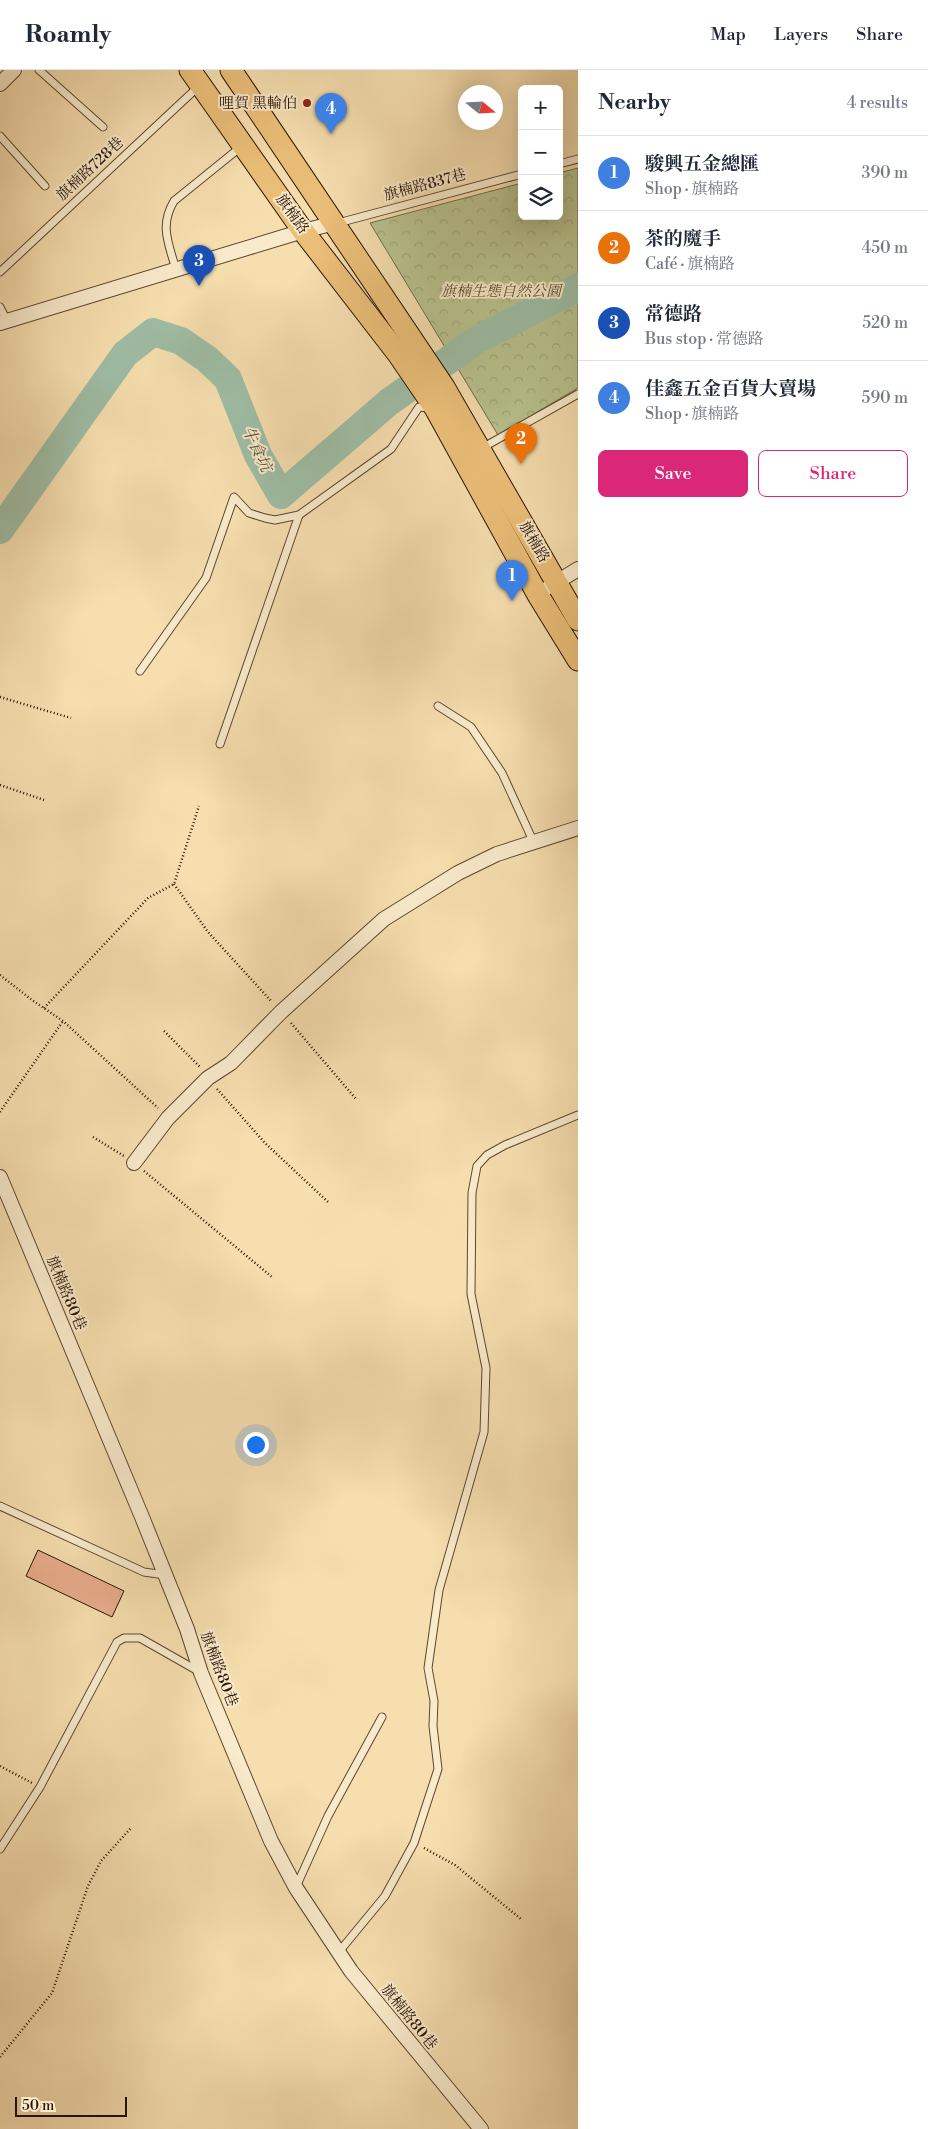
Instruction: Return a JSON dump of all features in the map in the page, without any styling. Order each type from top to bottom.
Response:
[{"type":"main road","name":"旗楠路","points":[[231,70],[335,224],[407,350]]},
{"type":"main road","name":"旗楠路","points":[[195,78],[303,231],[407,350]]},
{"type":"main road","points":[[407,350],[434,396]]},
{"type":"main road","name":"旗楠路","points":[[434,396],[479,450],[578,620]]},
{"type":"main road","name":"旗楠路","points":[[434,396],[538,595],[578,660]]},
{"type":"street","points":[[0,84],[14,70]]},
{"type":"street","points":[[3,322],[303,231],[335,224]]},
{"type":"street","points":[[538,595],[578,569]]},
{"type":"street","points":[[134,1163],[168,1118],[208,1078],[231,1063],[281,1012],[384,920],[458,873],[497,854],[578,828]]},
{"type":"street","name":"旗楠路80巷","points":[[0,1178],[165,1575],[201,1672],[271,1841],[296,1888],[338,1953],[474,2126]]},
{"type":"lane","points":[[38,70],[103,128]]},
{"type":"lane","name":"旗楠路728巷","points":[[0,272],[195,78]]},
{"type":"lane","points":[[0,136],[45,186]]},
{"type":"lane","points":[[176,270],[164,226],[168,212],[174,202],[243,145]]},
{"type":"lane","points":[[563,163],[578,159]]},
{"type":"lane","name":"旗楠路837巷","points":[[335,224],[518,175]]},
{"type":"lane","points":[[0,307],[3,322]]},
{"type":"lane","points":[[479,450],[578,394]]},
{"type":"lane","points":[[140,671],[206,578],[234,497],[249,513],[265,518],[275,520],[299,515],[391,450],[419,407],[434,396]]},
{"type":"lane","points":[[220,744],[299,515]]},
{"type":"lane","points":[[438,706],[471,728],[502,773],[534,843]]},
{"type":"lane","points":[[338,1953],[385,1896],[414,1843],[438,1769],[433,1726],[434,1701],[428,1668],[439,1590],[484,1432],[486,1368],[471,1294],[474,1180],[477,1166],[487,1155],[505,1144],[578,1115]]},
{"type":"lane","points":[[0,1506],[144,1572],[165,1575]]},
{"type":"lane","points":[[0,1849],[40,1787],[118,1642],[124,1638],[140,1638],[201,1672]]},
{"type":"lane","points":[[296,1888],[328,1816],[382,1717]]},
{"type":"path","points":[[0,697],[71,718]]},
{"type":"path","points":[[0,785],[44,800]]},
{"type":"path","points":[[44,1008],[148,898],[174,884],[199,806]]},
{"type":"path","points":[[174,884],[208,932],[281,1012],[356,1099]]},
{"type":"path","points":[[0,975],[63,1021],[168,1118]]},
{"type":"path","points":[[0,1112],[63,1021]]},
{"type":"path","points":[[164,1031],[200,1066],[208,1078],[265,1143],[328,1202]]},
{"type":"path","points":[[93,1136],[134,1163],[272,1277]]},
{"type":"path","points":[[0,1766],[40,1787]]},
{"type":"path","points":[[0,2057],[52,1993],[88,1886],[101,1861],[131,1828]]},
{"type":"path","points":[[414,1843],[455,1865],[520,1919]]},
{"type":"green space","name":"旗楠生態自然公園","points":[[578,168],[578,388],[498,435],[370,223],[518,184],[518,220],[563,220],[563,172]]},
{"type":"building","points":[[38,1550],[124,1591],[112,1617],[26,1576]]},
{"type":"waterway","name":"牛食坑","points":[[0,530],[125,354],[153,332],[181,341],[207,359],[228,379],[258,455],[281,495],[389,402],[477,340],[578,287]]},
{"type":"place","name":"哩賀 黑輪伯","points":[[307,103]]},
{"type":"place","name":"佳鑫五金百貨大賣場","points":[[331,134]]},
{"type":"place","name":"常德路","points":[[199,286]]},
{"type":"place","name":"茶的魔手","points":[[521,464]]},
{"type":"place","name":"駿興五金總匯","points":[[512,601]]}]
